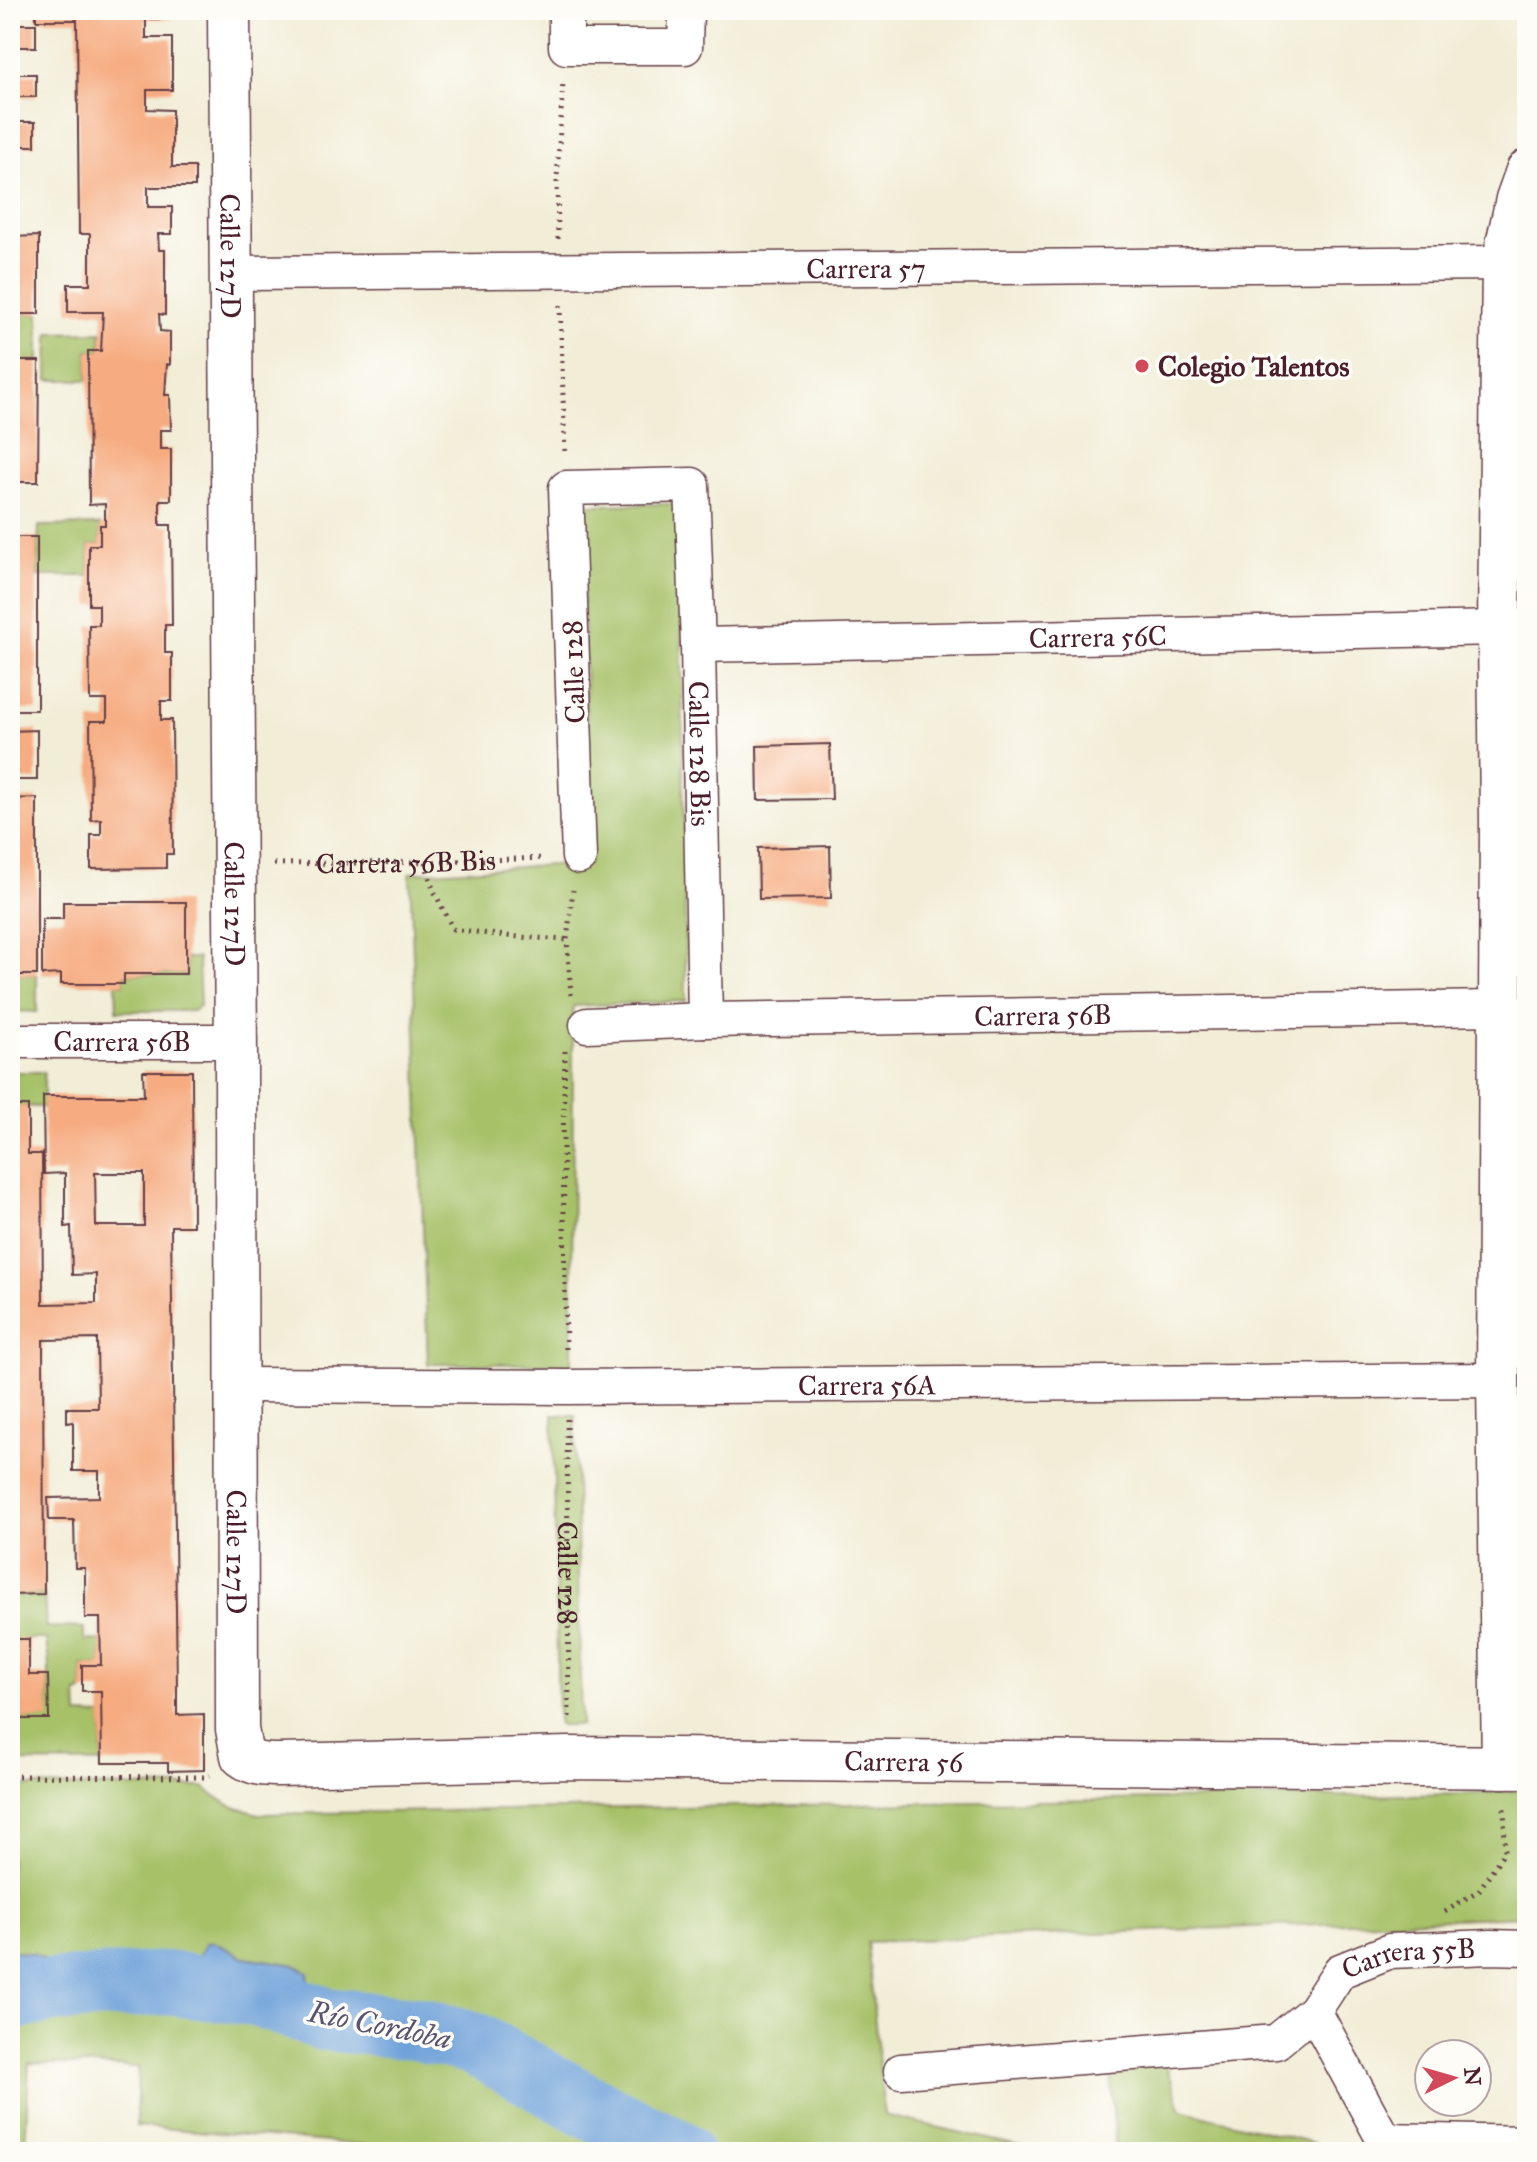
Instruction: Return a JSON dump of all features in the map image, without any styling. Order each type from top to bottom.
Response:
[{"type":"street","name":"Calle 127D","points":[[229,10],[237,1729],[261,1761]]},
{"type":"street","points":[[566,10],[566,47],[685,47],[686,10]]},
{"type":"street","points":[[1515,1767],[1498,1380],[1499,1008],[1514,826],[1499,628],[1514,437],[1503,263],[1517,199],[1527,171]]},
{"type":"street","name":"Carrera 57","points":[[230,273],[1503,263]]},
{"type":"street","name":"Calle 128","points":[[579,857],[566,488],[692,485]]},
{"type":"street","name":"Calle 128 Bis","points":[[692,485],[705,1020]]},
{"type":"street","name":"Carrera 56C","points":[[698,645],[1499,628]]},
{"type":"street","name":"Carrera 56B","points":[[587,1025],[705,1020],[1499,1008]]},
{"type":"street","name":"Carrera 56B","points":[[10,1041],[236,1041]]},
{"type":"street","name":"Carrera 56A","points":[[235,1385],[566,1387],[1498,1380]]},
{"type":"street","name":"Carrera 56","points":[[261,1761],[569,1758],[1515,1767]]},
{"type":"street","name":"Carrera 55B","points":[[901,2071],[1276,2042],[1314,2011],[1340,1971],[1390,1951],[1527,1948]]},
{"type":"street","points":[[1314,2011],[1384,2140],[1527,2143]]},
{"type":"path","name":"Carrera 56B Bis","points":[[233,865],[579,857]]},
{"type":"path","points":[[579,857],[569,909],[567,940],[573,1006],[587,1025]]},
{"type":"path","points":[[425,862],[433,889],[453,929],[567,940]]},
{"type":"path","name":"Calle 128","points":[[569,1758],[564,1054],[571,1036],[587,1025]]},
{"type":"path","points":[[10,1776],[205,1777],[261,1761]]},
{"type":"path","points":[[1440,1916],[1479,1890],[1505,1851],[1515,1767]]},
{"type":"green space","points":[[10,314],[39,314],[39,361],[18,361],[18,403],[10,403]]},
{"type":"green space","points":[[101,332],[101,351],[88,351],[88,380],[48,380],[49,333]]},
{"type":"green space","points":[[680,504],[686,1001],[573,1006],[572,1364],[428,1364],[410,873],[590,863],[581,505]]},
{"type":"green space","points":[[100,525],[100,545],[89,545],[89,576],[37,576],[39,526]]},
{"type":"green space","points":[[186,958],[198,958],[200,1006],[193,1011],[117,1011],[116,984],[124,984],[124,974],[186,974]]},
{"type":"green space","points":[[10,975],[37,975],[37,1012],[10,1011]]},
{"type":"green space","points":[[10,1072],[44,1072],[44,1107],[10,1106]]},
{"type":"green space","points":[[553,1415],[575,1415],[581,1725],[558,1725]]},
{"type":"green space","points":[[44,1594],[46,1627],[84,1628],[84,1640],[101,1641],[101,1665],[82,1665],[82,1691],[77,1693],[78,1715],[102,1716],[102,1763],[10,1762],[10,1719],[48,1718],[49,1666],[46,1639],[10,1639],[10,1595]]},
{"type":"green space","points":[[10,1786],[204,1787],[229,1805],[259,1814],[1468,1794],[1527,1790],[1527,1916],[867,1942],[884,2115],[1045,2152],[451,2152],[136,2126],[138,2067],[29,2063],[25,2152],[10,2152],[10,2010],[26,2005],[40,1982],[47,1977],[46,1961],[35,1954],[10,1951]],"holes":[[[213,1942],[244,1957],[295,1965],[304,1995],[272,1996],[248,1987],[233,1987]]]},
{"type":"green space","points":[[1165,2061],[1181,2110],[1350,2152],[1116,2152],[1110,2066]]},
{"type":"water","points":[[213,1942],[244,1957],[295,1965],[308,1972],[309,1985],[304,1995],[272,1996],[193,1973],[194,1963],[206,1943]]},
{"type":"water","points":[[10,1951],[35,1954],[46,1961],[47,1978],[40,1982],[26,2005],[10,2010]]},
{"type":"building","points":[[36,10],[172,10],[172,19],[146,19],[146,38],[172,38],[172,90],[147,90],[147,109],[172,110],[172,167],[195,167],[195,187],[148,187],[148,207],[172,207],[172,234],[158,234],[159,250],[165,250],[165,315],[159,314],[160,331],[170,332],[170,365],[167,364],[165,395],[170,395],[171,430],[160,430],[160,449],[171,449],[171,500],[160,500],[160,525],[171,525],[172,625],[165,625],[165,653],[172,653],[172,701],[161,701],[161,720],[172,720],[173,854],[166,854],[166,868],[91,869],[91,835],[101,835],[101,819],[91,820],[90,721],[107,721],[107,700],[90,700],[89,625],[99,625],[99,605],[89,605],[89,545],[100,545],[100,525],[105,525],[105,504],[89,505],[88,351],[101,351],[103,312],[68,312],[68,284],[90,284],[90,234],[79,234],[77,20],[36,20]]},
{"type":"building","points":[[1447,10],[1518,10],[1518,16],[1447,14]]},
{"type":"building","points":[[10,24],[36,24],[36,47],[10,47]]},
{"type":"building","points":[[10,74],[36,74],[36,97],[10,97]]},
{"type":"building","points":[[10,122],[35,122],[35,146],[14,146],[15,169],[10,169]]},
{"type":"building","points":[[39,236],[39,314],[10,314],[10,237]]},
{"type":"building","points":[[18,361],[39,361],[38,482],[10,482],[10,403],[18,403]]},
{"type":"building","points":[[10,537],[37,537],[37,710],[10,710]]},
{"type":"building","points":[[37,730],[37,780],[10,780],[10,731]]},
{"type":"building","points":[[830,744],[832,799],[758,800],[757,746]]},
{"type":"building","points":[[37,798],[37,975],[10,975],[10,799]]},
{"type":"building","points":[[830,846],[831,898],[759,899],[758,848]]},
{"type":"building","points":[[63,902],[186,902],[186,974],[124,974],[124,984],[61,984],[61,974],[42,975],[42,919],[63,919]]},
{"type":"building","points":[[143,1071],[192,1071],[193,1226],[171,1226],[177,1715],[204,1714],[204,1770],[168,1771],[168,1763],[102,1763],[101,1691],[82,1691],[82,1665],[101,1665],[100,1618],[85,1618],[85,1568],[75,1568],[74,1520],[49,1520],[48,1498],[99,1497],[99,1471],[73,1471],[73,1422],[67,1423],[67,1408],[98,1408],[97,1339],[43,1340],[44,1594],[10,1595],[10,1106],[28,1106],[28,1154],[42,1154],[43,1304],[96,1303],[96,1274],[72,1275],[71,1226],[65,1227],[65,1173],[44,1174],[43,1096],[144,1096]],"holes":[[[95,1173],[144,1173],[144,1226],[96,1226]]]},
{"type":"building","points":[[10,1639],[29,1639],[29,1675],[48,1675],[49,1719],[10,1719]]},
{"type":"waterway","name":"Río Cordoba","points":[[10,1999],[51,1991],[167,1983],[254,1994],[324,2019],[415,2028],[473,2043],[680,2152]]},
{"type":"place","name":"Colegio Talentos","points":[[1142,366]]}]
